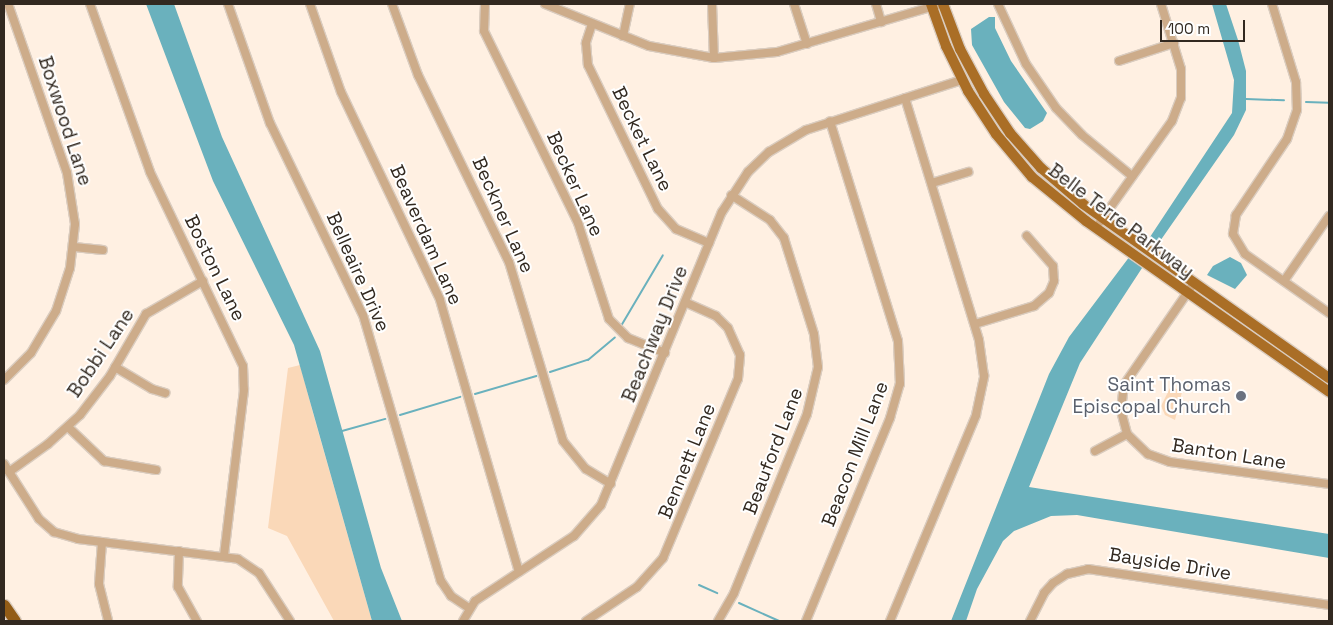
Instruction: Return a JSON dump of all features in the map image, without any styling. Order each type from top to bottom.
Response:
[{"type":"highway","points":[[4,604],[14,621]]},
{"type":"main road","name":"Belle Terre Parkway","points":[[937,4],[962,80],[986,121],[1016,158],[1054,196],[1187,293],[1329,392]]},
{"type":"main road","name":"Belle Terre Parkway","points":[[937,4],[968,67],[1001,121],[1041,168],[1102,218],[1329,378]]},
{"type":"main road","points":[[1308,377],[1314,368]]},
{"type":"street","name":"Boxwood Lane","points":[[4,380],[31,353],[53,318],[65,288],[74,247],[74,210],[67,173],[8,4]]},
{"type":"street","name":"Boston Lane","points":[[90,4],[150,172],[240,356],[245,377],[224,556]]},
{"type":"street","name":"Belleaire Drive","points":[[228,4],[270,123],[366,321],[441,580],[448,593],[469,608]]},
{"type":"street","name":"Beaverdam Lane","points":[[310,4],[341,92],[440,300],[519,572]]},
{"type":"street","name":"Beckner Lane","points":[[392,4],[418,75],[509,262],[563,442],[586,469],[611,484]]},
{"type":"street","name":"Becker Lane","points":[[485,4],[484,31],[578,223],[609,319],[628,338],[665,353]]},
{"type":"street","points":[[545,4],[664,51],[714,58],[757,56],[806,44],[937,4]]},
{"type":"street","points":[[623,36],[630,4]]},
{"type":"street","points":[[712,4],[714,58]]},
{"type":"street","points":[[794,4],[806,44]]},
{"type":"street","points":[[876,4],[881,22]]},
{"type":"street","points":[[998,4],[1026,64],[1056,108],[1082,135],[1132,176]]},
{"type":"street","points":[[1096,228],[1169,125],[1180,103],[1182,75],[1161,4]]},
{"type":"street","points":[[1272,4],[1297,87],[1297,110],[1287,139],[1239,210],[1233,230],[1243,252],[1329,313]]},
{"type":"street","name":"Becket Lane","points":[[592,24],[586,43],[588,65],[658,209],[676,229],[709,243]]},
{"type":"street","points":[[1118,61],[1174,44]]},
{"type":"street","name":"Beachway Drive","points":[[463,621],[469,608],[584,527],[601,505],[730,195],[748,172],[769,152],[786,140],[830,121],[962,80]]},
{"type":"street","points":[[890,621],[980,404],[984,362],[975,324],[905,98]]},
{"type":"street","name":"Beacon Mill Lane","points":[[806,621],[890,418],[900,379],[898,341],[830,121]]},
{"type":"street","points":[[932,183],[968,172]]},
{"type":"street","name":"Beauford Lane","points":[[718,621],[734,593],[807,414],[818,367],[814,334],[784,238],[770,220],[730,195]]},
{"type":"street","points":[[1284,281],[1329,216]]},
{"type":"street","points":[[975,324],[1034,306],[1049,293],[1054,281],[1053,266],[1027,236]]},
{"type":"street","points":[[74,247],[103,250]]},
{"type":"street","name":"Bobbi Lane","points":[[9,472],[68,427],[94,397],[114,368],[146,314],[203,281]]},
{"type":"street","points":[[1095,451],[1127,434],[1121,404],[1124,385],[1194,283]]},
{"type":"street","name":"Bennett Lane","points":[[586,621],[643,583],[663,558],[738,379],[740,355],[732,333],[716,316],[685,302]]},
{"type":"street","points":[[114,368],[152,390],[165,393]]},
{"type":"street","points":[[68,427],[104,461],[156,470]]},
{"type":"street","name":"Banton Lane","points":[[1127,434],[1148,454],[1170,462],[1329,484]]},
{"type":"street","points":[[4,464],[36,515],[50,530],[65,536],[102,542],[224,556],[243,561],[254,569],[290,621]]},
{"type":"street","points":[[102,542],[99,584],[108,621]]},
{"type":"street","points":[[180,552],[178,586],[197,621]]},
{"type":"street","name":"Bayside Drive","points":[[1030,621],[1044,593],[1053,583],[1067,574],[1088,569],[1329,604]]},
{"type":"shaded area","points":[[300,365],[372,621],[334,621],[287,536],[268,528],[288,368]]},
{"type":"shaded area","points":[[1171,386],[1182,392],[1175,420],[1165,415],[1161,406]]},
{"type":"water","points":[[146,4],[174,4],[222,137],[320,351],[381,568],[402,621],[372,621],[294,345],[213,181]]},
{"type":"water","points":[[1212,4],[1226,4],[1238,40],[1246,71],[1246,110],[1234,135],[1158,244],[1150,237],[1232,113],[1234,80]]},
{"type":"water","points":[[989,17],[995,17],[995,28],[1011,61],[1047,113],[1043,121],[1030,129],[1025,128],[1004,102],[972,45],[971,29]]},
{"type":"water","points":[[1130,256],[1144,265],[1080,363],[1029,487],[1329,534],[1329,558],[1077,515],[1051,516],[1014,531],[1003,541],[977,589],[966,621],[951,621],[1049,374],[1069,337]]},
{"type":"water","points":[[1230,257],[1241,263],[1247,275],[1235,289],[1207,275],[1213,266]]},
{"type":"waterway","points":[[1246,99],[1284,100]]},
{"type":"waterway","points":[[1306,102],[1329,103]]},
{"type":"waterway","points":[[621,326],[663,255]]},
{"type":"waterway","points":[[550,372],[588,360],[615,337]]},
{"type":"waterway","points":[[475,394],[536,376]]},
{"type":"waterway","points":[[400,415],[460,397]]},
{"type":"waterway","points":[[342,431],[385,419]]},
{"type":"waterway","points":[[699,585],[717,593]]},
{"type":"waterway","points":[[739,603],[779,621]]},
{"type":"place","name":"Saint Thomas Episcopal Church","points":[[1241,396]]}]
